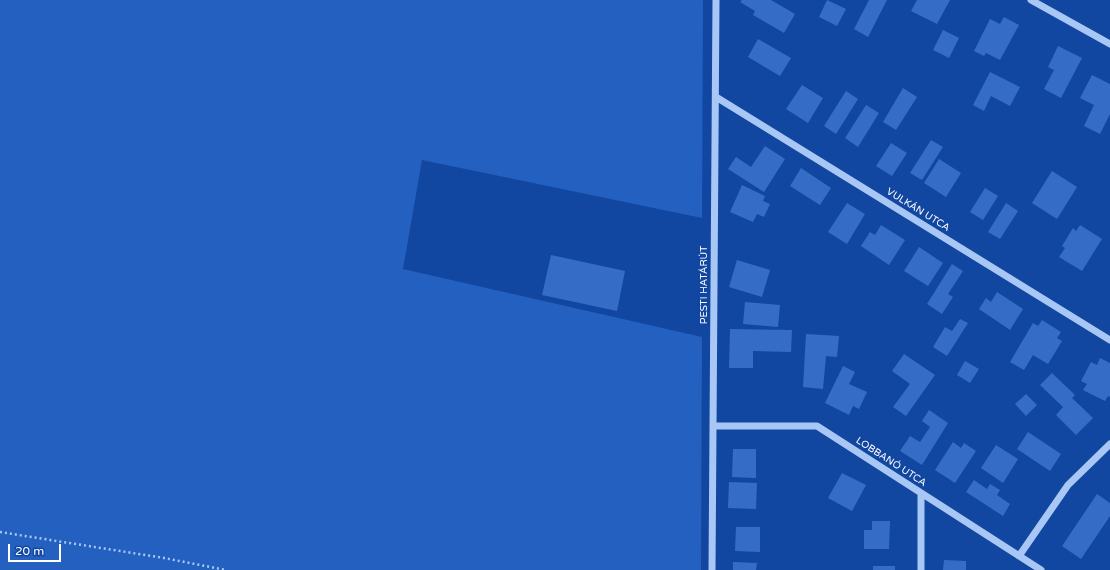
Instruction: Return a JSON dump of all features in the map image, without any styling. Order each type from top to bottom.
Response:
[{"type":"street","name":"PESTI HATÁRÚT","points":[[712,570],[716,0]]},
{"type":"street","points":[[1031,0],[1110,44]]},
{"type":"street","name":"VULKÁN UTCA","points":[[716,97],[1110,340]]},
{"type":"street","name":"LOBBANÓ UTCA","points":[[713,426],[817,426],[1041,570]]},
{"type":"street","points":[[1019,556],[1068,485],[1110,444]]},
{"type":"street","points":[[921,493],[921,570]]},
{"type":"path","points":[[0,532],[164,558],[226,570]]},
{"type":"shaded area","points":[[0,0],[703,0],[702,218],[422,160],[403,269],[702,337],[701,570],[0,570]]},
{"type":"building","points":[[742,0],[771,0],[795,14],[784,33],[753,15],[755,11],[740,2]]},
{"type":"building","points":[[827,0],[846,9],[837,26],[819,17]]},
{"type":"building","points":[[869,0],[887,0],[868,37],[854,29]]},
{"type":"building","points":[[917,0],[950,0],[937,24],[911,11]]},
{"type":"building","points":[[1004,17],[1019,25],[1000,60],[986,53],[984,56],[974,51],[990,19],[1000,24]]},
{"type":"building","points":[[943,30],[959,38],[949,58],[933,50]]},
{"type":"building","points":[[758,39],[791,58],[780,76],[748,57]]},
{"type":"building","points":[[1058,46],[1082,58],[1061,98],[1044,89],[1054,70],[1048,67]]},
{"type":"building","points":[[990,72],[1020,87],[1010,106],[991,96],[984,111],[973,105]]},
{"type":"building","points":[[1092,75],[1110,84],[1110,114],[1100,134],[1084,126],[1094,105],[1080,98]]},
{"type":"building","points":[[802,85],[823,98],[808,123],[786,109]]},
{"type":"building","points":[[903,88],[917,97],[896,130],[883,122]]},
{"type":"building","points":[[846,91],[858,99],[836,134],[824,126]]},
{"type":"building","points":[[866,105],[879,113],[858,147],[845,138]]},
{"type":"building","points":[[931,140],[943,147],[922,180],[910,173]]},
{"type":"building","points":[[891,143],[907,153],[892,176],[876,166]]},
{"type":"building","points":[[765,146],[785,159],[764,192],[728,169],[736,157],[751,167]]},
{"type":"building","points":[[939,159],[961,173],[946,197],[924,183]]},
{"type":"building","points":[[801,168],[831,188],[820,205],[790,186]]},
{"type":"building","points":[[1052,171],[1077,187],[1057,219],[1032,203]]},
{"type":"building","points":[[742,185],[765,196],[763,201],[770,204],[764,217],[757,214],[753,222],[730,212]]},
{"type":"building","points":[[985,188],[998,196],[983,220],[970,212]]},
{"type":"building","points":[[847,203],[865,214],[847,244],[828,232]]},
{"type":"building","points":[[1006,203],[1018,211],[1000,239],[988,232]]},
{"type":"building","points":[[881,225],[905,240],[889,265],[861,246],[870,232],[875,235]]},
{"type":"building","points":[[1080,225],[1102,239],[1082,271],[1059,257],[1065,248],[1062,246],[1073,228],[1076,231]]},
{"type":"building","points":[[919,247],[943,263],[928,286],[904,271]]},
{"type":"building","points":[[551,255],[625,271],[617,311],[542,295]]},
{"type":"building","points":[[737,260],[770,270],[762,297],[729,287]]},
{"type":"building","points":[[952,264],[963,271],[948,294],[953,297],[942,314],[927,304]]},
{"type":"building","points":[[997,292],[1023,309],[1010,330],[979,309],[986,298],[991,302]]},
{"type":"building","points":[[745,302],[780,305],[778,327],[743,324]]},
{"type":"building","points":[[960,319],[968,323],[947,356],[933,347],[945,327],[952,331]]},
{"type":"building","points":[[1042,320],[1061,332],[1057,338],[1062,341],[1048,364],[1033,355],[1024,370],[1010,362],[1033,323],[1038,326]]},
{"type":"building","points":[[730,329],[792,330],[791,352],[753,351],[753,368],[729,368]]},
{"type":"building","points":[[806,334],[839,336],[837,357],[826,356],[823,389],[803,387]]},
{"type":"building","points":[[904,354],[935,375],[906,416],[893,407],[910,384],[892,371]]},
{"type":"building","points":[[1100,358],[1110,363],[1110,397],[1108,396],[1105,401],[1083,390],[1087,384],[1081,381],[1091,362],[1097,365]]},
{"type":"building","points":[[965,361],[979,369],[970,383],[957,375]]},
{"type":"building","points":[[843,366],[855,372],[849,384],[867,392],[859,409],[853,406],[849,415],[825,403]]},
{"type":"building","points":[[1052,373],[1075,395],[1072,398],[1093,418],[1076,435],[1056,415],[1063,407],[1040,385]]},
{"type":"building","points":[[1026,394],[1037,405],[1026,416],[1015,404]]},
{"type":"building","points":[[929,410],[948,423],[922,465],[900,451],[910,436],[920,442],[930,427],[922,421]]},
{"type":"building","points":[[1028,432],[1061,454],[1050,471],[1017,449]]},
{"type":"building","points":[[953,442],[961,448],[964,443],[976,451],[955,483],[935,470]]},
{"type":"building","points":[[996,445],[1018,459],[1003,483],[981,468]]},
{"type":"building","points":[[733,449],[756,449],[756,478],[732,477]]},
{"type":"building","points":[[842,473],[866,485],[852,511],[828,498]]},
{"type":"building","points":[[974,480],[987,489],[990,484],[1000,490],[997,495],[1010,504],[1003,516],[966,492]]},
{"type":"building","points":[[729,482],[757,483],[756,509],[728,508]]},
{"type":"building","points":[[1097,494],[1110,503],[1110,516],[1081,559],[1062,546]]},
{"type":"building","points":[[872,521],[890,521],[889,549],[864,549],[864,530],[872,530]]},
{"type":"building","points":[[736,527],[760,527],[760,552],[735,551]]},
{"type":"building","points":[[944,560],[966,561],[966,570],[943,570]]},
{"type":"building","points":[[733,562],[757,563],[756,570],[733,570]]},
{"type":"building","points":[[873,566],[895,566],[895,570],[873,570]]}]
